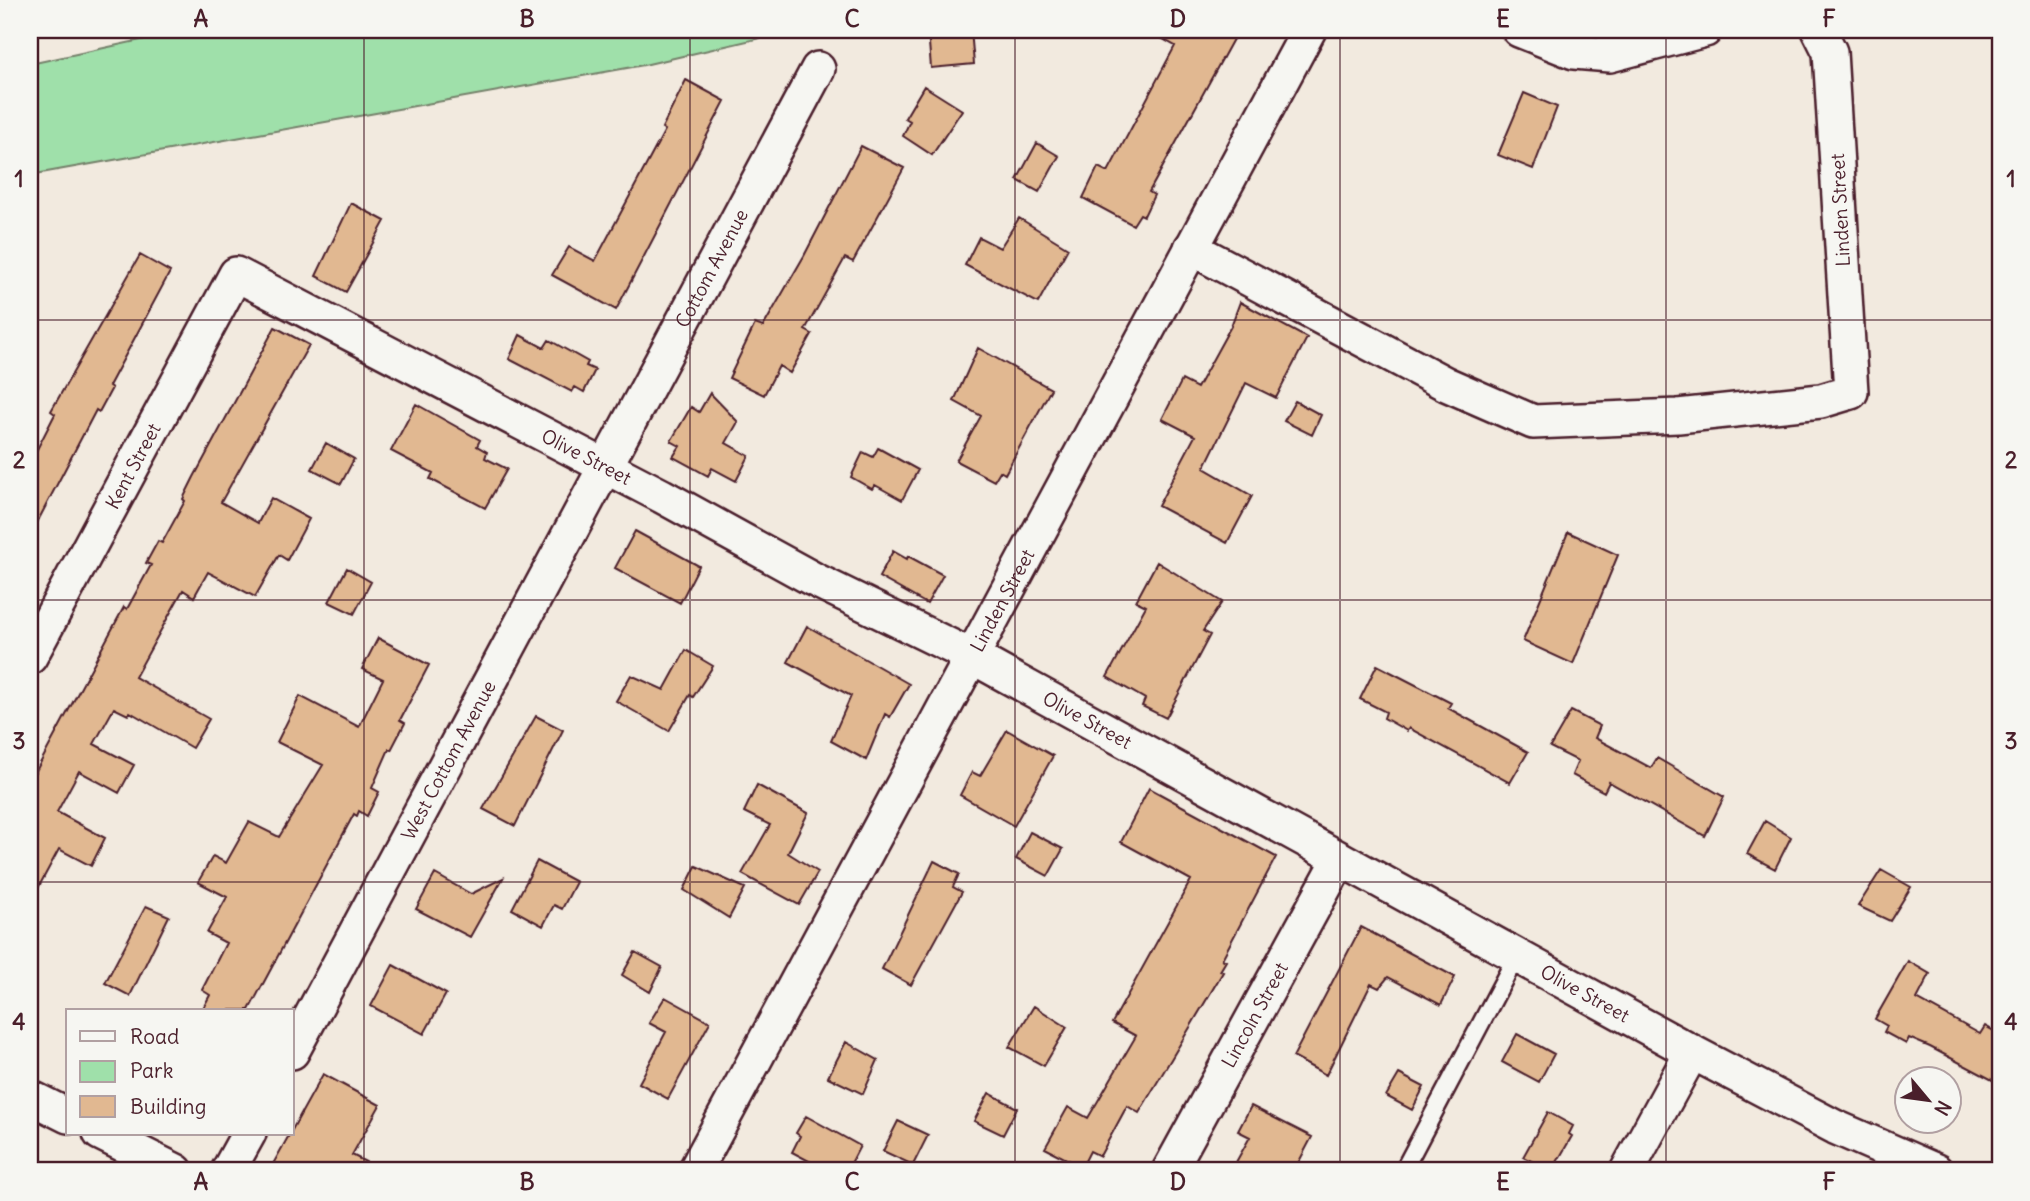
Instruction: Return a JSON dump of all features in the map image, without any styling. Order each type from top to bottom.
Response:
[{"type":"street","name":"Linden Street","points":[[695,1171],[1309,30]]},
{"type":"street","points":[[1519,30],[1574,52],[1610,55],[1705,30]]},
{"type":"street","name":"Linden Street","points":[[1191,248],[1446,384],[1533,422],[1678,416],[1821,401],[1851,392],[1830,52],[1819,30]]},
{"type":"street","name":"Cottom Avenue","points":[[606,469],[818,69]]},
{"type":"street","name":"Olive Street","points":[[236,274],[813,579],[971,656],[1692,1052],[1835,1127],[1936,1171]]},
{"type":"street","name":"Kent Street","points":[[30,657],[236,274]]},
{"type":"street","name":"West Cottom Avenue","points":[[294,1048],[606,469]]},
{"type":"street","name":"Lincoln Street","points":[[1169,1171],[1340,859]]},
{"type":"street","points":[[1627,1171],[1692,1052]]},
{"type":"street","points":[[30,1097],[66,1115]]},
{"type":"street","points":[[102,1134],[176,1171]]},
{"type":"street","points":[[228,1171],[248,1134]]},
{"type":"lane","points":[[1403,1171],[1517,957]]},
{"type":"green space","points":[[187,30],[795,30],[644,65],[30,175],[30,64]]},
{"type":"building","points":[[928,30],[971,30],[974,64],[931,68]]},
{"type":"building","points":[[1147,30],[1238,30],[1149,192],[1154,195],[1144,216],[1140,214],[1133,225],[1083,198],[1098,167],[1108,172],[1175,46]]},
{"type":"building","points":[[686,80],[725,101],[616,310],[552,275],[569,247],[595,261],[665,130],[662,128]]},
{"type":"building","points":[[924,86],[962,110],[932,155],[903,136],[910,121],[905,118]]},
{"type":"building","points":[[1524,93],[1557,107],[1533,169],[1498,155]]},
{"type":"building","points":[[1037,143],[1059,156],[1039,192],[1017,180]]},
{"type":"building","points":[[861,146],[904,168],[853,262],[845,258],[805,330],[812,334],[790,373],[779,366],[764,395],[729,378],[755,324],[763,327],[804,256]]},
{"type":"building","points":[[351,203],[385,221],[346,292],[316,276]]},
{"type":"building","points":[[1019,218],[1068,248],[1038,303],[965,265],[979,237],[1000,248]]},
{"type":"building","points":[[140,255],[170,272],[109,386],[112,388],[99,412],[96,410],[30,536],[30,463],[55,414],[51,411]]},
{"type":"building","points":[[1240,302],[1307,338],[1276,398],[1246,383],[1204,468],[1252,496],[1227,543],[1158,506],[1195,436],[1162,419],[1182,380],[1197,388],[1231,326]]},
{"type":"building","points":[[275,327],[309,345],[221,502],[258,523],[271,498],[309,519],[287,560],[279,555],[255,597],[208,572],[194,597],[183,590],[135,677],[209,719],[192,748],[130,712],[128,715],[114,708],[94,744],[134,765],[119,793],[79,771],[57,812],[105,838],[91,866],[59,849],[30,903],[30,782],[124,607],[127,609],[151,565],[146,563],[158,541],[162,543],[185,501],[183,499],[194,477]]},
{"type":"building","points":[[520,335],[544,348],[549,340],[588,362],[586,366],[595,370],[584,392],[575,387],[572,392],[509,359]]},
{"type":"building","points":[[978,348],[1051,389],[1005,474],[1000,471],[994,481],[956,461],[981,416],[954,401]]},
{"type":"building","points":[[710,393],[738,422],[726,443],[749,456],[736,481],[712,468],[708,476],[673,457],[680,446],[671,441],[691,407],[699,412]]},
{"type":"building","points":[[1295,401],[1321,415],[1312,435],[1284,421]]},
{"type":"building","points":[[416,404],[480,440],[477,446],[487,452],[485,458],[507,469],[485,508],[430,479],[433,473],[391,451]]},
{"type":"building","points":[[326,443],[354,459],[341,484],[312,469]]},
{"type":"building","points":[[878,448],[918,470],[902,500],[875,485],[872,489],[851,477],[863,452],[873,457]]},
{"type":"building","points":[[635,531],[699,566],[680,603],[615,568]]},
{"type":"building","points":[[1568,532],[1618,555],[1573,664],[1523,641]]},
{"type":"building","points":[[893,551],[943,575],[927,604],[879,577]]},
{"type":"building","points":[[1157,562],[1222,602],[1203,631],[1210,635],[1166,718],[1142,706],[1145,699],[1107,677],[1146,606],[1136,601]]},
{"type":"building","points":[[347,568],[371,582],[354,614],[329,602]]},
{"type":"building","points":[[807,626],[909,684],[890,717],[885,714],[866,760],[831,741],[851,696],[788,662]]},
{"type":"building","points":[[378,638],[429,665],[400,720],[405,723],[391,750],[389,749],[372,788],[379,792],[367,816],[359,811],[357,816],[354,814],[250,1009],[203,1009],[210,995],[202,990],[226,943],[207,933],[227,897],[198,882],[213,856],[226,863],[249,822],[279,837],[323,765],[277,742],[300,696],[359,727],[383,679],[362,669]]},
{"type":"building","points":[[686,650],[713,666],[693,697],[690,695],[669,731],[616,701],[631,675],[664,690]]},
{"type":"building","points":[[1377,665],[1451,703],[1448,708],[1528,752],[1510,783],[1409,728],[1407,731],[1384,718],[1386,712],[1360,699]]},
{"type":"building","points":[[1571,711],[1600,726],[1595,738],[1651,768],[1657,758],[1724,797],[1705,836],[1609,782],[1604,792],[1572,775],[1578,761],[1550,747]]},
{"type":"building","points":[[536,716],[563,730],[515,826],[483,809]]},
{"type":"building","points":[[1007,730],[1053,756],[1014,826],[960,795],[972,772],[980,776]]},
{"type":"building","points":[[757,785],[808,813],[788,853],[818,872],[799,905],[742,874],[770,825],[744,812]]},
{"type":"building","points":[[1149,788],[1276,857],[1222,959],[1226,961],[1220,971],[1223,972],[1139,1113],[1127,1106],[1100,1156],[1090,1151],[1082,1167],[1045,1148],[1068,1107],[1088,1118],[1136,1036],[1112,1023],[1191,880],[1121,842]]},
{"type":"building","points":[[1765,821],[1791,837],[1775,869],[1747,854]]},
{"type":"building","points":[[1030,832],[1063,849],[1048,876],[1016,859]]},
{"type":"building","points":[[537,861],[576,882],[562,909],[554,905],[543,926],[512,909]]},
{"type":"building","points":[[934,861],[959,874],[953,887],[962,892],[911,985],[882,969]]},
{"type":"building","points":[[696,866],[745,888],[729,918],[684,890]]},
{"type":"building","points":[[1881,870],[1911,887],[1890,921],[1858,906]]},
{"type":"building","points":[[435,874],[471,894],[503,878],[470,937],[416,909]]},
{"type":"building","points":[[146,906],[169,916],[130,996],[105,983]]},
{"type":"building","points":[[1361,927],[1455,977],[1441,1005],[1388,977],[1379,988],[1371,984],[1326,1075],[1293,1057]]},
{"type":"building","points":[[635,952],[662,967],[650,992],[622,975]]},
{"type":"building","points":[[1908,961],[1930,974],[1917,999],[1980,1034],[1985,1026],[2000,1034],[2000,1084],[1909,1038],[1906,1044],[1884,1032],[1887,1026],[1875,1019]]},
{"type":"building","points":[[393,965],[446,994],[424,1034],[371,1006]]},
{"type":"building","points":[[665,997],[710,1022],[668,1099],[639,1083],[666,1032],[649,1023]]},
{"type":"building","points":[[1034,1006],[1067,1027],[1044,1066],[1009,1047]]},
{"type":"building","points":[[1517,1034],[1554,1054],[1539,1082],[1502,1062]]},
{"type":"building","points":[[846,1042],[878,1060],[863,1094],[828,1077]]},
{"type":"building","points":[[323,1074],[380,1105],[352,1155],[383,1171],[287,1171],[273,1164],[290,1134],[294,1134],[294,1126]]},
{"type":"building","points":[[1399,1074],[1424,1087],[1412,1110],[1386,1096]]},
{"type":"building","points":[[989,1093],[1017,1108],[1003,1135],[974,1121]]},
{"type":"building","points":[[1251,1106],[1312,1137],[1294,1171],[1231,1171],[1250,1137],[1238,1131]]},
{"type":"building","points":[[1548,1112],[1573,1126],[1569,1134],[1572,1136],[1552,1171],[1523,1157]]},
{"type":"building","points":[[806,1116],[860,1146],[847,1171],[828,1171],[792,1152],[800,1136],[796,1133]]},
{"type":"building","points":[[898,1121],[928,1135],[913,1165],[883,1151]]}]
